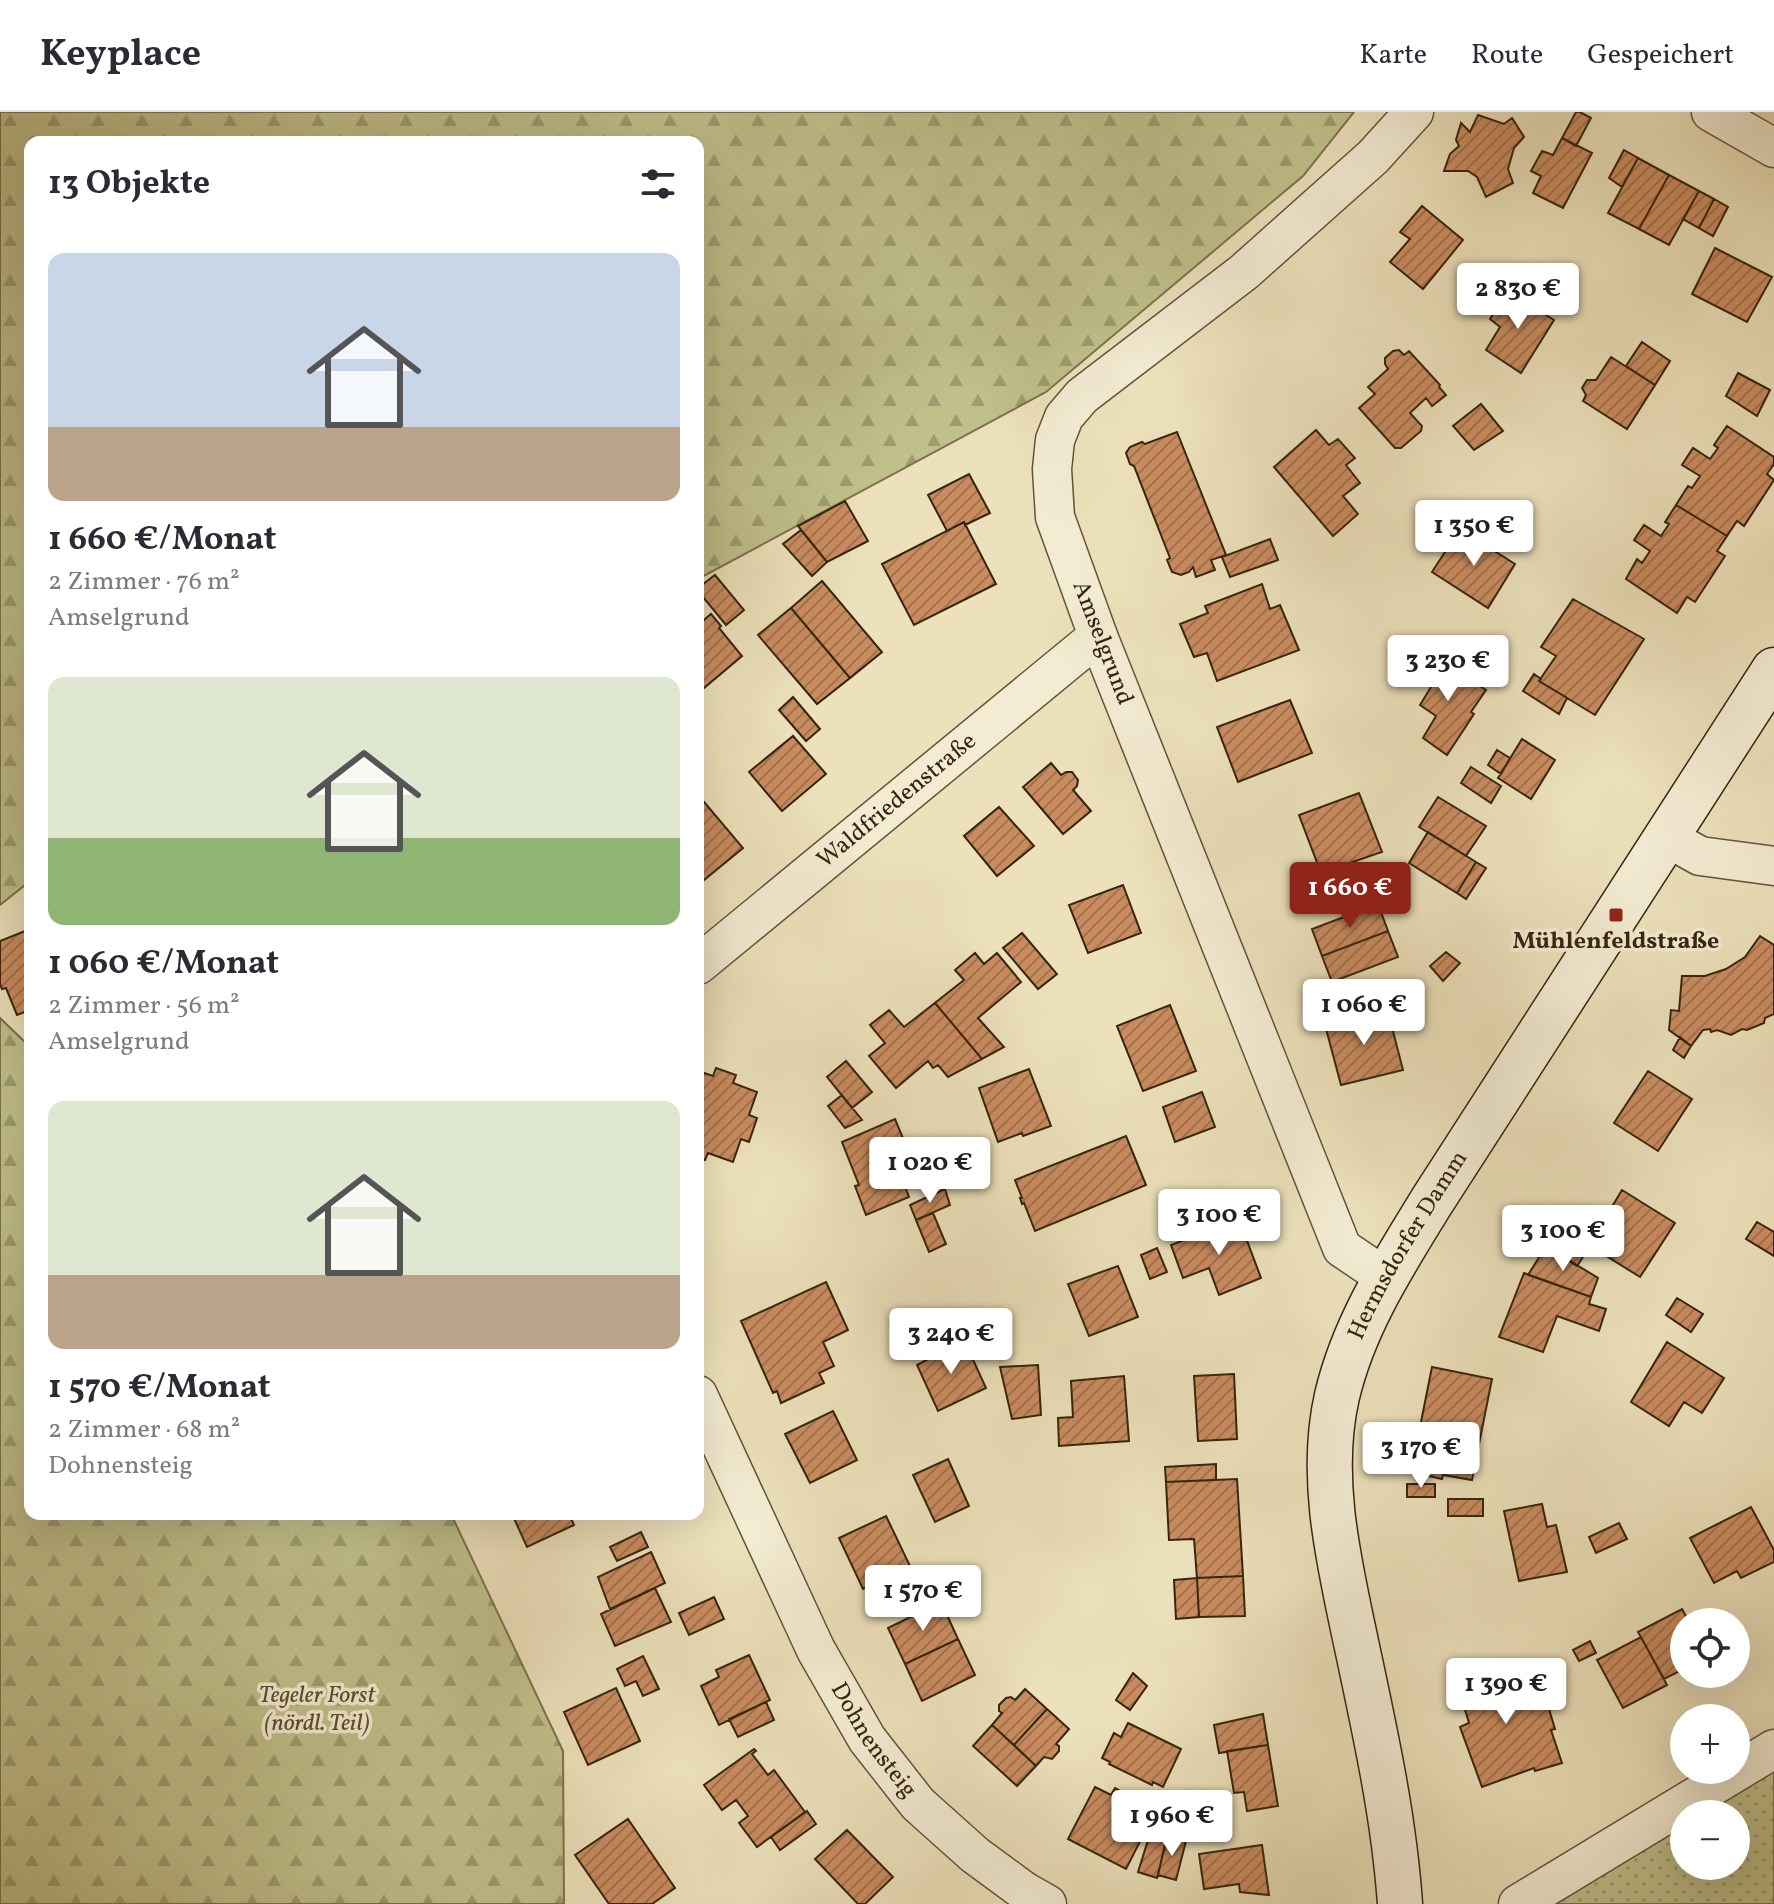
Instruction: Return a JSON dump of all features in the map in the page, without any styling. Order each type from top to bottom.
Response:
[{"type":"main road","name":"Hermsdorfer Damm","points":[[1400,1904],[1385,1780],[1333,1520],[1329,1459],[1337,1398],[1350,1352],[1385,1277],[1774,670]]},
{"type":"street","name":"Amselgrund","points":[[1385,1277],[1342,1248],[1098,636],[1055,517],[1052,469],[1055,440],[1064,417],[1082,396],[1244,272],[1373,157],[1414,112]]},
{"type":"street","points":[[1711,112],[1774,148]]},
{"type":"street","name":"Waldfriedenstraße","points":[[704,960],[1098,636]]},
{"type":"street","points":[[1666,837],[1700,856],[1774,866]]},
{"type":"street","name":"Dohnensteig","points":[[704,1408],[816,1650],[867,1739],[918,1804],[975,1855],[1047,1904]]},
{"type":"street","points":[[1518,1904],[1774,1749]]},
{"type":"green space","points":[[0,112],[1354,112],[1303,176],[1046,392],[704,576],[704,136],[24,136],[24,886],[0,905]]},
{"type":"green space","name":"Tegeler Forst (nördl. Teil)","points":[[0,1018],[24,1041],[24,1520],[454,1520],[563,1751],[564,1904],[0,1904]]},
{"type":"green space","points":[[1774,1766],[1774,1904],[1544,1904],[1670,1827],[1670,1880],[1750,1880],[1750,1800],[1714,1800],[1742,1784],[1750,1784],[1750,1780]]},
{"type":"building","points":[[1576,112],[1591,118],[1576,146],[1562,138]]},
{"type":"building","points":[[1478,115],[1504,124],[1512,118],[1524,137],[1514,148],[1508,169],[1513,183],[1486,197],[1477,177],[1468,171],[1444,171],[1450,154],[1459,146],[1456,140],[1461,123],[1470,132]]},
{"type":"building","points":[[1562,138],[1592,153],[1563,208],[1533,193],[1541,176],[1531,171],[1542,151],[1553,155]]},
{"type":"building","points":[[1624,150],[1638,158],[1622,187],[1609,178]]},
{"type":"building","points":[[1638,158],[1669,175],[1639,229],[1608,213]]},
{"type":"building","points":[[1669,175],[1699,191],[1669,245],[1639,229]]},
{"type":"building","points":[[1699,191],[1714,199],[1699,228],[1683,219]]},
{"type":"building","points":[[1714,199],[1728,207],[1713,236],[1699,228]]},
{"type":"building","points":[[1422,206],[1463,240],[1423,289],[1390,262],[1410,239],[1400,232]]},
{"type":"building","points":[[1715,248],[1772,277],[1747,322],[1692,294]]},
{"type":"building","points":[[1549,277],[1574,298],[1563,310],[1538,290]]},
{"type":"building","points":[[1508,291],[1554,320],[1521,373],[1486,350],[1500,327],[1490,319]]},
{"type":"building","points":[[1642,342],[1670,361],[1655,385],[1626,366]]},
{"type":"building","points":[[1399,350],[1404,355],[1409,351],[1446,395],[1432,406],[1426,398],[1410,413],[1422,426],[1421,431],[1401,448],[1395,448],[1359,408],[1375,394],[1368,387],[1388,369],[1385,358]]},
{"type":"building","points":[[1611,357],[1655,385],[1627,429],[1583,401],[1586,395],[1582,388],[1587,380],[1596,380]]},
{"type":"building","points":[[1738,373],[1770,390],[1757,416],[1726,396]]},
{"type":"building","points":[[1481,404],[1503,431],[1474,450],[1453,426]]},
{"type":"building","points":[[1727,426],[1774,457],[1774,464],[1767,474],[1774,480],[1744,526],[1737,521],[1727,536],[1676,505],[1688,486],[1692,488],[1700,476],[1682,465],[1693,448],[1710,459],[1718,448],[1714,445]]},
{"type":"building","points":[[1316,430],[1329,445],[1338,439],[1355,458],[1346,465],[1360,483],[1343,496],[1358,514],[1333,536],[1274,467]]},
{"type":"building","points":[[1177,432],[1226,555],[1211,560],[1215,570],[1196,577],[1193,567],[1181,575],[1172,572],[1167,560],[1170,558],[1126,453],[1130,447],[1142,442],[1145,444]]},
{"type":"building","points":[[969,474],[990,513],[947,531],[928,495]]},
{"type":"building","points":[[845,501],[868,541],[827,562],[798,526]]},
{"type":"building","points":[[1676,505],[1727,536],[1717,551],[1725,556],[1695,602],[1687,597],[1677,613],[1626,579],[1637,559],[1642,563],[1650,551],[1634,540],[1644,525],[1661,536],[1669,524],[1665,522]]},
{"type":"building","points":[[964,522],[996,584],[914,625],[882,564]]},
{"type":"building","points":[[1460,529],[1515,564],[1488,608],[1432,572]]},
{"type":"building","points":[[801,530],[827,562],[812,576],[783,544]]},
{"type":"building","points":[[1270,539],[1278,560],[1230,577],[1222,557]]},
{"type":"building","points":[[715,575],[744,610],[726,625],[704,598],[704,583]]},
{"type":"building","points":[[822,581],[882,652],[850,678],[791,608]]},
{"type":"building","points":[[1262,584],[1270,609],[1280,605],[1299,650],[1217,681],[1207,653],[1194,657],[1180,624],[1208,613],[1205,606]]},
{"type":"building","points":[[1573,599],[1644,639],[1595,715],[1539,681],[1556,656],[1541,647]]},
{"type":"building","points":[[791,608],[850,678],[817,704],[758,635]]},
{"type":"building","points":[[711,614],[742,656],[704,688],[704,620]]},
{"type":"building","points":[[1435,655],[1486,690],[1447,755],[1423,738],[1436,716],[1420,705],[1431,687],[1420,678]]},
{"type":"building","points":[[1534,674],[1541,679],[1539,681],[1567,698],[1559,714],[1523,691]]},
{"type":"building","points":[[793,697],[820,729],[806,741],[779,710]]},
{"type":"building","points":[[1290,700],[1312,753],[1238,782],[1217,727]]},
{"type":"building","points":[[793,736],[826,774],[782,811],[749,772]]},
{"type":"building","points":[[1522,739],[1555,760],[1531,799],[1498,778]]},
{"type":"building","points":[[1497,750],[1510,758],[1501,774],[1488,765]]},
{"type":"building","points":[[1051,763],[1061,775],[1072,772],[1078,780],[1073,790],[1091,811],[1063,834],[1023,787]]},
{"type":"building","points":[[1471,767],[1501,786],[1491,803],[1461,783]]},
{"type":"building","points":[[1359,793],[1382,852],[1321,873],[1299,815]]},
{"type":"building","points":[[1438,797],[1486,826],[1466,856],[1419,827]]},
{"type":"building","points":[[704,802],[743,848],[704,880]]},
{"type":"building","points":[[999,807],[1034,846],[997,876],[964,836]]},
{"type":"building","points":[[1428,832],[1476,862],[1457,893],[1409,863]]},
{"type":"building","points":[[1476,862],[1486,868],[1466,899],[1457,893]]},
{"type":"building","points":[[1123,885],[1141,933],[1088,953],[1069,905]]},
{"type":"building","points":[[1378,904],[1388,931],[1322,956],[1312,929]]},
{"type":"building","points":[[24,931],[24,1012],[17,1015],[6,988],[2,989],[0,984],[0,941]]},
{"type":"building","points":[[1388,931],[1398,957],[1332,982],[1322,956]]},
{"type":"building","points":[[1022,933],[1057,974],[1038,989],[1003,948]]},
{"type":"building","points":[[1760,936],[1774,945],[1774,1014],[1765,1018],[1764,1023],[1731,1035],[1717,1030],[1703,1030],[1691,1046],[1669,1030],[1671,1010],[1679,1011],[1682,976],[1705,976],[1726,969],[1745,957]]},
{"type":"building","points":[[1446,952],[1460,963],[1443,981],[1430,966]]},
{"type":"building","points":[[975,953],[984,964],[997,953],[1021,982],[978,1018],[1004,1047],[982,1059],[935,1003],[964,980],[955,970]]},
{"type":"building","points":[[935,1003],[982,1059],[948,1077],[938,1065],[933,1068],[928,1061],[896,1088],[869,1056],[885,1043],[870,1025],[889,1010],[904,1027]]},
{"type":"building","points":[[1170,1005],[1196,1071],[1143,1091],[1117,1026]]},
{"type":"building","points":[[1387,1008],[1403,1070],[1341,1085],[1325,1025]]},
{"type":"building","points":[[1680,1037],[1691,1046],[1684,1058],[1673,1050]]},
{"type":"building","points":[[846,1061],[872,1092],[852,1108],[827,1077]]},
{"type":"building","points":[[716,1068],[736,1075],[733,1083],[757,1092],[749,1115],[757,1118],[749,1142],[741,1139],[733,1162],[708,1153],[704,1160],[704,1073],[713,1076]]},
{"type":"building","points":[[1029,1069],[1051,1126],[998,1142],[979,1088]]},
{"type":"building","points":[[1648,1071],[1692,1099],[1658,1151],[1614,1123]]},
{"type":"building","points":[[1202,1092],[1215,1127],[1175,1142],[1163,1107]]},
{"type":"building","points":[[842,1095],[862,1120],[845,1128],[828,1106]]},
{"type":"building","points":[[895,1119],[914,1165],[899,1171],[909,1197],[866,1215],[855,1186],[859,1185],[842,1142]]},
{"type":"building","points":[[1126,1136],[1146,1185],[1035,1231],[1015,1180]]},
{"type":"building","points":[[945,1189],[950,1205],[916,1220],[910,1205]]},
{"type":"building","points":[[1622,1190],[1675,1223],[1640,1277],[1579,1239],[1599,1210],[1607,1215]]},
{"type":"building","points":[[933,1213],[946,1244],[929,1252],[916,1220]]},
{"type":"building","points":[[1239,1219],[1261,1278],[1219,1295],[1209,1268],[1183,1278],[1171,1245]]},
{"type":"building","points":[[1757,1222],[1774,1232],[1774,1256],[1746,1239]]},
{"type":"building","points":[[1564,1230],[1590,1246],[1577,1266],[1551,1249]]},
{"type":"building","points":[[1546,1246],[1598,1278],[1591,1297],[1528,1275]]},
{"type":"building","points":[[1157,1248],[1167,1272],[1150,1279],[1141,1255]]},
{"type":"building","points":[[1118,1266],[1138,1317],[1089,1336],[1068,1284]]},
{"type":"building","points":[[1524,1273],[1591,1297],[1589,1304],[1606,1309],[1599,1331],[1557,1316],[1543,1352],[1499,1337]]},
{"type":"building","points":[[826,1282],[848,1330],[823,1342],[834,1366],[819,1373],[824,1383],[781,1403],[777,1391],[773,1393],[741,1321]]},
{"type":"building","points":[[1677,1298],[1703,1314],[1691,1332],[1666,1315]]},
{"type":"building","points":[[965,1342],[986,1388],[938,1411],[917,1365]]},
{"type":"building","points":[[1667,1342],[1724,1378],[1702,1413],[1684,1402],[1669,1426],[1631,1402]]},
{"type":"building","points":[[1038,1365],[1041,1415],[1012,1419],[1000,1367]]},
{"type":"building","points":[[1432,1367],[1492,1379],[1480,1439],[1420,1427]]},
{"type":"building","points":[[1234,1374],[1237,1439],[1198,1441],[1194,1376]]},
{"type":"building","points":[[1124,1376],[1129,1441],[1059,1446],[1058,1418],[1073,1417],[1071,1381]]},
{"type":"building","points":[[833,1411],[857,1460],[810,1483],[785,1434]]},
{"type":"building","points":[[1420,1427],[1480,1439],[1472,1480],[1443,1475],[1442,1479],[1411,1472]]},
{"type":"building","points":[[948,1459],[969,1506],[935,1522],[913,1475]]},
{"type":"building","points":[[1216,1464],[1216,1480],[1166,1482],[1165,1467]]},
{"type":"building","points":[[1237,1479],[1243,1576],[1197,1578],[1194,1539],[1169,1540],[1166,1482]]},
{"type":"building","points":[[1407,1484],[1435,1484],[1435,1497],[1407,1497]]},
{"type":"building","points":[[1448,1499],[1483,1499],[1483,1516],[1448,1516]]},
{"type":"building","points":[[1542,1504],[1547,1527],[1556,1525],[1567,1572],[1519,1581],[1504,1511]]},
{"type":"building","points":[[1751,1507],[1774,1550],[1774,1562],[1741,1578],[1737,1571],[1714,1583],[1690,1538]]},
{"type":"building","points":[[886,1516],[910,1566],[863,1589],[839,1538]]},
{"type":"building","points":[[515,1520],[572,1520],[574,1525],[527,1547]]},
{"type":"building","points":[[1619,1523],[1627,1539],[1596,1553],[1589,1537]]},
{"type":"building","points":[[641,1532],[648,1547],[617,1561],[610,1547]]},
{"type":"building","points":[[651,1552],[665,1583],[610,1609],[598,1577]]},
{"type":"building","points":[[1243,1576],[1245,1616],[1199,1617],[1197,1578]]},
{"type":"building","points":[[1197,1578],[1199,1617],[1176,1619],[1174,1580]]},
{"type":"building","points":[[655,1588],[671,1622],[615,1646],[601,1614]]},
{"type":"building","points":[[714,1597],[724,1619],[689,1635],[679,1613]]},
{"type":"building","points":[[941,1602],[958,1639],[905,1664],[888,1628]]},
{"type":"building","points":[[1670,1615],[1670,1676],[1664,1679],[1638,1632]]},
{"type":"building","points":[[1641,1637],[1667,1685],[1623,1708],[1597,1660]]},
{"type":"building","points":[[958,1639],[975,1675],[922,1701],[905,1664]]},
{"type":"building","points":[[1590,1641],[1596,1653],[1579,1661],[1573,1650]]},
{"type":"building","points":[[749,1655],[770,1700],[719,1725],[701,1686],[719,1677],[716,1670]]},
{"type":"building","points":[[643,1656],[659,1689],[643,1696],[636,1681],[625,1686],[617,1669]]},
{"type":"building","points":[[1523,1662],[1533,1693],[1513,1700],[1516,1708],[1546,1699],[1555,1729],[1551,1730],[1562,1763],[1535,1771],[1534,1768],[1482,1787],[1460,1727],[1469,1723],[1457,1683]]},
{"type":"building","points":[[1133,1673],[1147,1686],[1130,1710],[1116,1700]]},
{"type":"building","points":[[616,1688],[640,1741],[588,1765],[564,1712]]},
{"type":"building","points":[[1025,1689],[1047,1709],[1014,1745],[992,1725],[1002,1713],[999,1705],[1006,1698],[1015,1700]]},
{"type":"building","points":[[766,1702],[774,1720],[738,1737],[729,1719]]},
{"type":"building","points":[[1047,1709],[1069,1729],[1056,1744],[1059,1751],[1052,1759],[1044,1757],[1036,1766],[1014,1745]]},
{"type":"building","points":[[1263,1714],[1268,1745],[1219,1753],[1214,1725]]},
{"type":"building","points":[[1128,1723],[1181,1749],[1163,1787],[1153,1782],[1152,1785],[1102,1758],[1114,1733],[1121,1737]]},
{"type":"building","points":[[992,1725],[1036,1766],[1017,1786],[973,1746]]},
{"type":"building","points":[[1268,1745],[1278,1806],[1247,1811],[1244,1792],[1234,1793],[1227,1751]]},
{"type":"building","points":[[754,1749],[756,1751],[752,1754],[768,1775],[774,1770],[805,1812],[757,1847],[739,1823],[748,1816],[736,1800],[722,1810],[704,1785]]},
{"type":"building","points":[[1095,1787],[1111,1795],[1115,1788],[1149,1806],[1145,1814],[1152,1818],[1126,1869],[1068,1839]]},
{"type":"building","points":[[807,1811],[816,1824],[780,1850],[771,1837]]},
{"type":"building","points":[[628,1819],[675,1888],[652,1904],[609,1904],[575,1855]]},
{"type":"building","points":[[1154,1821],[1170,1826],[1157,1878],[1138,1872]]},
{"type":"building","points":[[847,1830],[893,1877],[865,1904],[858,1904],[815,1859]]},
{"type":"building","points":[[1187,1837],[1176,1880],[1158,1875],[1166,1840]]},
{"type":"building","points":[[1262,1845],[1269,1895],[1240,1892],[1239,1884],[1204,1889],[1199,1854]]},
{"type":"place","name":"Mühlenfeldstraße","points":[[1616,915]]}]
